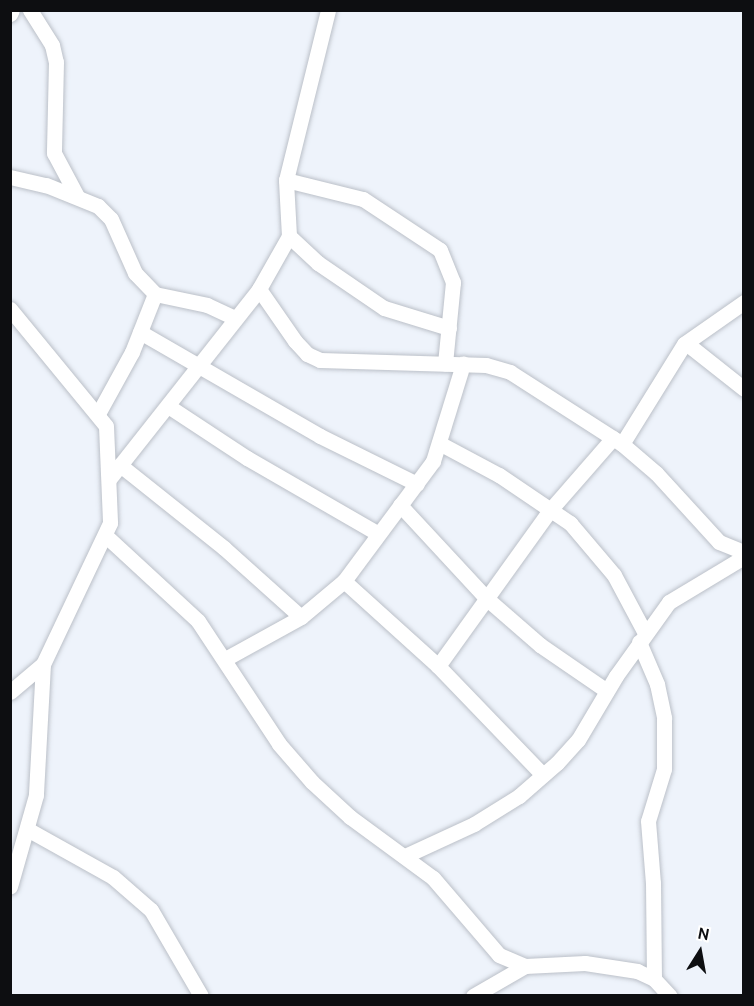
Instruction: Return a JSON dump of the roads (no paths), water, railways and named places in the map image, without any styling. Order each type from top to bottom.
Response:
[{"type":"street","points":[[30,10],[52,45],[56,62],[54,153],[77,196]]},
{"type":"street","points":[[110,478],[201,365],[233,317],[259,288],[289,236],[286,180],[328,10]]},
{"type":"street","points":[[10,177],[77,196],[98,206],[111,219],[135,273],[155,294],[207,305],[233,317]]},
{"type":"street","points":[[286,180],[363,199],[441,250],[453,282],[445,364]]},
{"type":"street","points":[[289,236],[318,263],[384,308],[448,328]]},
{"type":"street","points":[[259,288],[295,341],[307,354],[321,360],[463,364],[510,372],[618,441],[656,473],[719,542],[744,552]]},
{"type":"street","points":[[99,412],[140,332],[155,294]]},
{"type":"street","points":[[438,666],[551,509],[618,441],[686,343],[744,302]]},
{"type":"street","points":[[10,309],[99,412],[106,426],[110,478],[110,523],[105,536],[43,664],[10,692]]},
{"type":"street","points":[[140,332],[201,365],[320,436],[417,484]]},
{"type":"street","points":[[686,343],[715,370],[744,389]]},
{"type":"street","points":[[225,659],[301,617],[344,581],[377,533],[433,461],[463,364]]},
{"type":"street","points":[[168,406],[247,458],[377,533]]},
{"type":"street","points":[[439,444],[470,458],[551,509],[593,547],[614,575],[642,638],[657,684],[664,718],[663,770],[648,820],[653,883],[654,979]]},
{"type":"street","points":[[120,465],[224,548],[301,617]]},
{"type":"street","points":[[400,505],[486,598],[540,645],[607,691]]},
{"type":"street","points":[[105,536],[198,621],[279,744],[312,782],[350,817],[407,855],[464,910],[500,955],[525,966],[585,963],[637,971],[654,979],[670,996]]},
{"type":"street","points":[[407,855],[474,825],[543,775],[578,740],[607,691],[669,602],[744,557]]},
{"type":"street","points":[[344,581],[438,666],[543,775]]},
{"type":"street","points":[[10,886],[27,829],[41,753],[43,664]]},
{"type":"street","points":[[27,829],[113,877],[150,910],[201,996]]},
{"type":"street","points":[[473,996],[525,966]]}]
